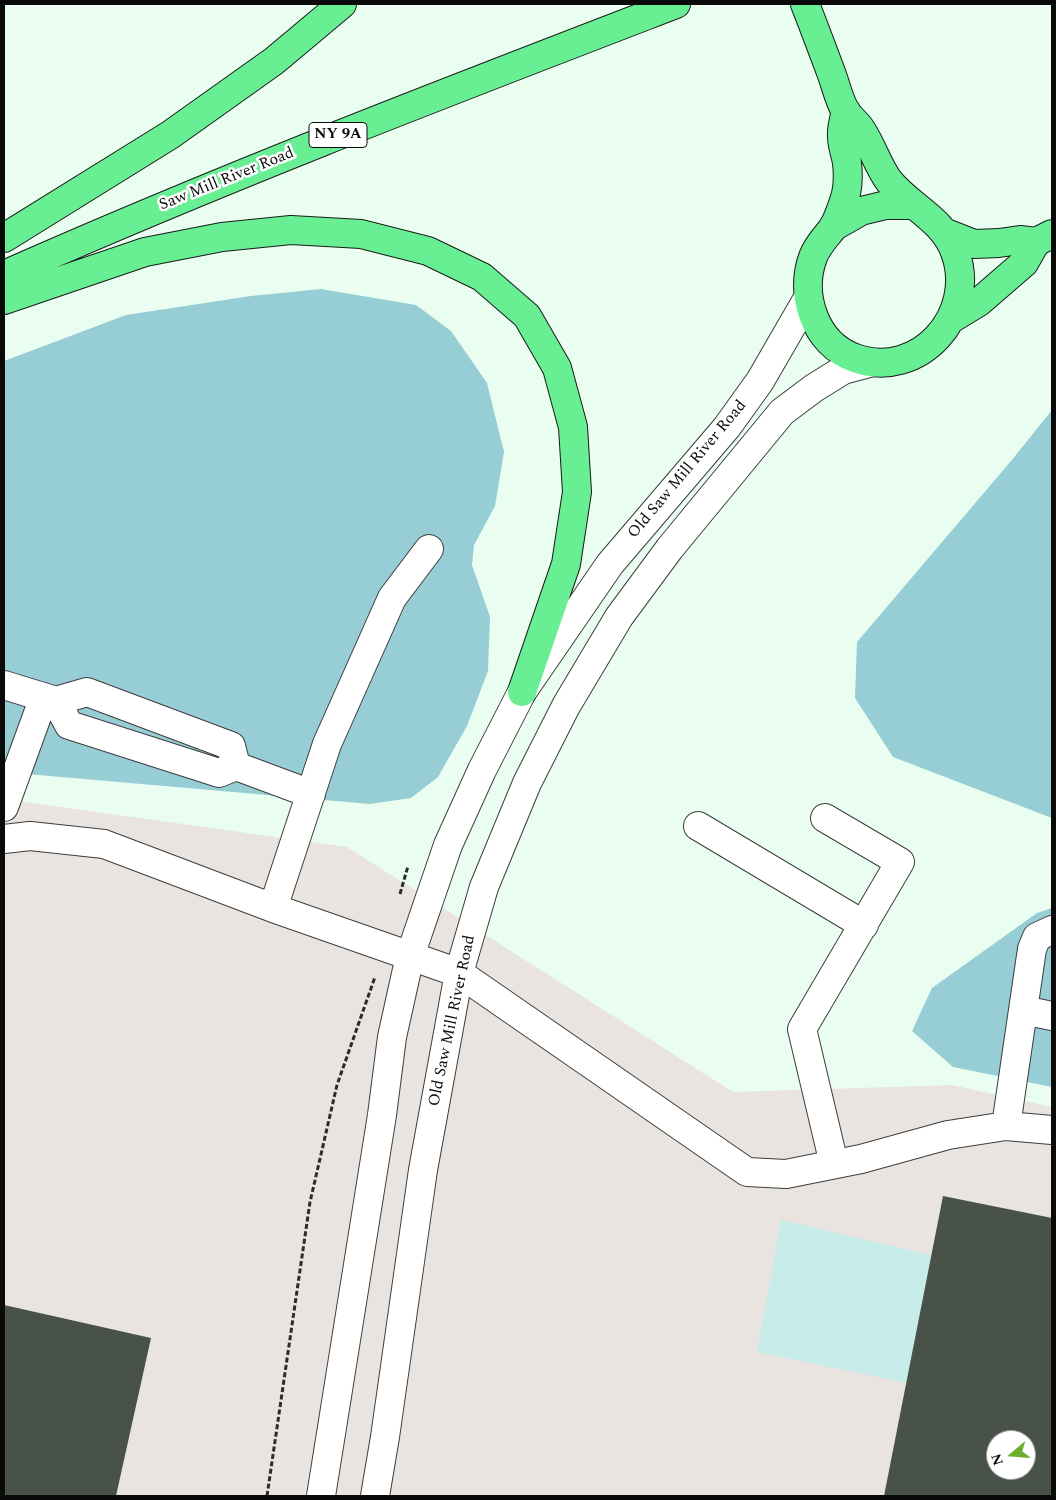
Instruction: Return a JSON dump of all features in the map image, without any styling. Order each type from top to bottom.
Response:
[{"type":"main road","points":[[4,238],[170,135],[274,61],[342,4]]},
{"type":"main road","name":"Saw Mill River Road","points":[[4,274],[318,143],[676,4]]},
{"type":"main road","points":[[805,4],[846,111]]},
{"type":"main road","name":"Old Saw Mill River Road","points":[[846,111],[862,130],[889,180],[912,205],[930,216],[946,233],[956,253],[960,275],[959,295],[951,319],[940,336],[925,349],[909,356],[889,362],[869,363]]},
{"type":"main road","name":"Old Saw Mill River Road","points":[[808,298],[809,275],[813,256],[822,240],[833,227],[846,193],[848,165],[842,137],[846,111]]},
{"type":"main road","points":[[833,227],[861,211],[886,205],[912,205]]},
{"type":"main road","points":[[4,300],[145,252],[222,237],[291,230],[370,236],[428,251],[482,277],[527,316],[557,368],[573,427],[576,492],[566,564],[522,692]]},
{"type":"main road","points":[[946,233],[974,244],[1044,238]]},
{"type":"main road","points":[[951,319],[979,302],[1024,263],[1044,238]]},
{"type":"main road","points":[[808,298],[815,320],[823,334],[835,347],[852,357],[869,363]]},
{"type":"street","name":"Old Saw Mill River Road","points":[[321,1496],[380,1125],[392,1037],[398,952],[482,770],[522,692],[610,564],[727,427],[760,381],[808,298]]},
{"type":"street","name":"Old Saw Mill River Road","points":[[375,1496],[423,1170],[459,973],[484,886],[527,783],[566,706],[619,617],[670,548],[782,412],[814,388],[843,370],[869,363]]},
{"type":"street","points":[[272,908],[327,744],[392,598],[430,549]]},
{"type":"street","points":[[4,685],[50,699],[87,692],[231,746],[236,766]]},
{"type":"street","points":[[50,699],[69,725],[219,773],[236,766],[311,794]]},
{"type":"street","points":[[4,807],[50,699]]},
{"type":"street","points":[[824,818],[900,862],[802,1029],[834,1164]]},
{"type":"street","points":[[698,826],[864,925]]},
{"type":"street","points":[[4,839],[30,836],[104,844],[272,908],[459,973],[746,1172],[786,1174],[861,1159],[948,1135],[1006,1126],[1052,1130]]},
{"type":"street","points":[[1006,1126],[1032,948],[1037,937],[1052,930]]},
{"type":"street","points":[[1022,1010],[1052,1016]]},
{"type":"path","points":[[397,903],[408,866]]},
{"type":"path","points":[[267,1496],[310,1202],[337,1085],[398,952]]},
{"type":"shaded area","points":[[321,289],[416,305],[451,331],[487,383],[504,452],[495,506],[474,545],[472,565],[490,617],[488,671],[467,726],[438,777],[411,798],[370,804],[4,772],[4,361],[126,315],[251,296]]},
{"type":"shaded area","points":[[1052,410],[1052,818],[893,757],[855,698],[857,642]]},
{"type":"shaded area","points":[[4,799],[347,847],[733,1092],[952,1085],[1052,1107],[1052,1496],[4,1496]]},
{"type":"shaded area","points":[[1052,908],[1052,1087],[953,1067],[912,1031],[932,988],[1037,913]]},
{"type":"shaded area","points":[[781,1220],[935,1256],[912,1384],[757,1352]]},
{"type":"building","points":[[943,1196],[1052,1218],[1052,1496],[884,1496]]},
{"type":"building","points":[[4,1305],[151,1338],[116,1496],[4,1496]]}]
